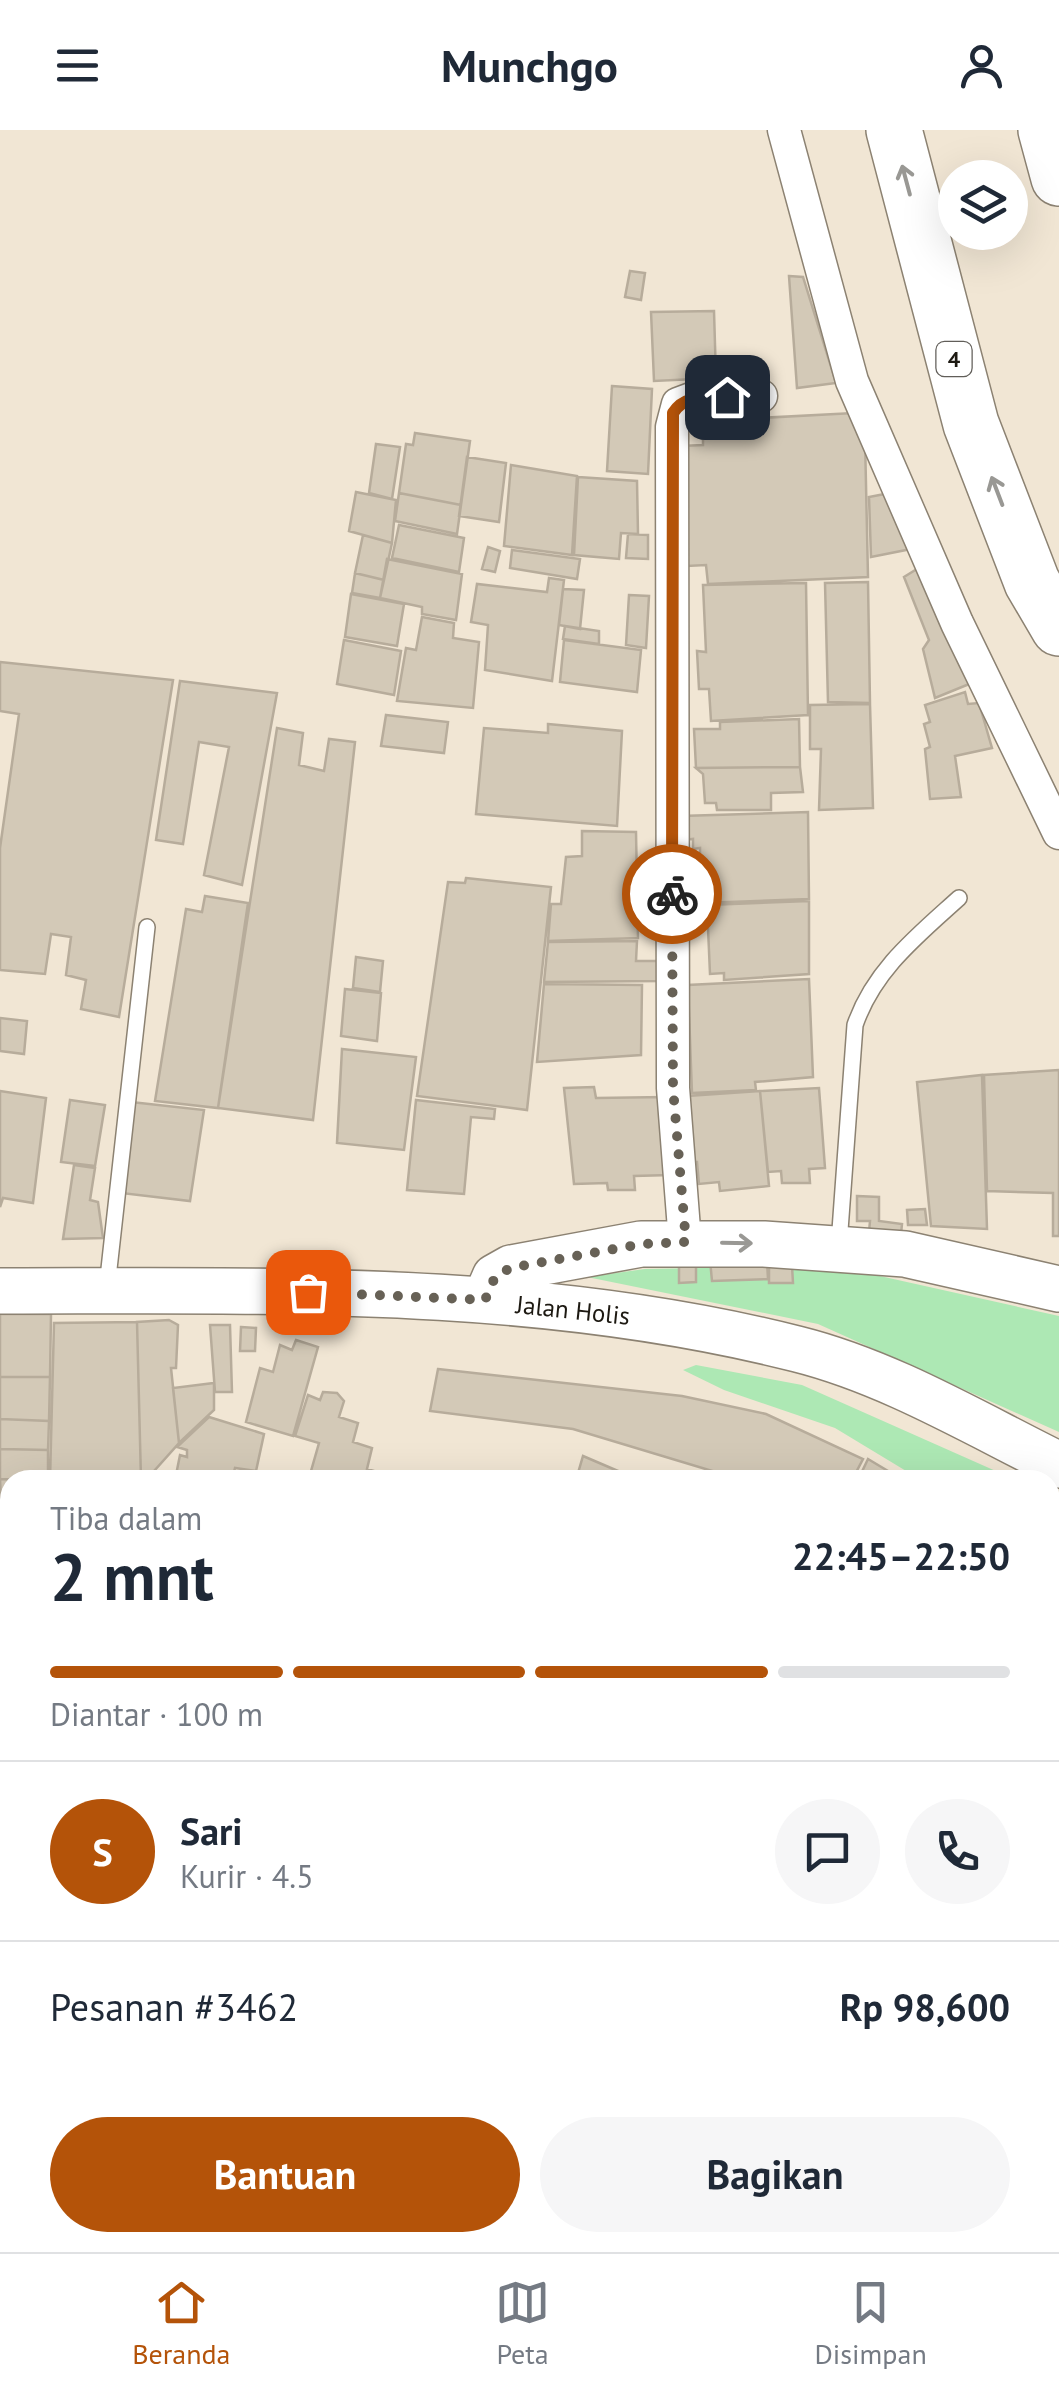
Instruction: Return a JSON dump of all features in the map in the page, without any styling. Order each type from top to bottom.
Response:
[{"type":"highway","name":"4","points":[[894,130],[971,424],[1032,582],[1059,628]]},
{"type":"highway","points":[[1046,130],[1059,178]]},
{"type":"highway","points":[[1032,582],[1059,649]]},
{"type":"street","points":[[784,130],[852,381],[957,623],[1059,834]]},
{"type":"street","points":[[686,1242],[673,1088],[672,427],[678,404],[694,398],[761,396]]},
{"type":"street","points":[[485,1300],[495,1277],[510,1268],[642,1244],[686,1242],[905,1254],[1059,1289]]},
{"type":"street","name":"Jalan Holis","points":[[0,1291],[308,1292],[485,1300],[641,1318],[798,1349],[890,1382],[1059,1465]]},
{"type":"lane","points":[[838,1249],[855,1025],[866,995],[898,953],[959,898]]},
{"type":"lane","points":[[106,1291],[147,928]]},
{"type":"green space","points":[[835,1266],[1059,1316],[1059,1432],[818,1324],[587,1277],[645,1269]]},
{"type":"green space","points":[[696,1365],[802,1385],[993,1470],[904,1470],[835,1428],[724,1390],[683,1370]]},
{"type":"building","points":[[630,271],[645,273],[641,300],[625,297]]},
{"type":"building","points":[[789,276],[803,277],[836,383],[797,388]]},
{"type":"building","points":[[714,311],[716,378],[654,381],[651,312]]},
{"type":"building","points":[[612,386],[652,389],[648,474],[607,471]]},
{"type":"building","points":[[854,413],[865,438],[868,577],[708,584],[706,565],[687,566],[681,446],[703,445],[703,421]]},
{"type":"building","points":[[415,433],[470,441],[461,505],[399,493],[406,444],[413,445]]},
{"type":"building","points":[[376,444],[400,447],[392,499],[369,493]]},
{"type":"building","points":[[467,457],[506,463],[499,522],[459,516]]},
{"type":"building","points":[[511,465],[577,476],[572,555],[504,546]]},
{"type":"building","points":[[578,477],[637,481],[638,534],[621,533],[619,559],[574,555]]},
{"type":"building","points":[[356,492],[396,500],[392,543],[349,531]]},
{"type":"building","points":[[399,493],[461,505],[457,534],[395,521]]},
{"type":"building","points":[[890,493],[916,548],[871,557],[869,497]]},
{"type":"building","points":[[399,525],[464,538],[459,572],[392,558]]},
{"type":"building","points":[[628,534],[648,535],[648,559],[626,558]]},
{"type":"building","points":[[363,535],[392,543],[384,580],[355,573]]},
{"type":"building","points":[[488,547],[500,551],[495,572],[482,569]]},
{"type":"building","points":[[512,550],[580,559],[577,579],[510,568]]},
{"type":"building","points":[[387,559],[462,574],[456,620],[422,614],[422,607],[380,598]]},
{"type":"building","points":[[925,564],[979,680],[935,698],[923,649],[929,640],[904,577]]},
{"type":"building","points":[[355,573],[384,580],[380,598],[352,593]]},
{"type":"building","points":[[549,578],[564,580],[552,681],[485,670],[488,625],[471,622],[477,584],[547,592]]},
{"type":"building","points":[[868,582],[870,703],[828,702],[825,583]]},
{"type":"building","points":[[806,583],[808,715],[711,721],[709,689],[699,689],[697,651],[706,652],[703,585]]},
{"type":"building","points":[[563,589],[584,590],[580,629],[559,625]]},
{"type":"building","points":[[351,594],[404,604],[397,646],[345,637]]},
{"type":"building","points":[[629,595],[649,596],[646,648],[626,645]]},
{"type":"building","points":[[422,617],[454,623],[453,638],[479,642],[473,708],[397,701],[406,648],[416,650]]},
{"type":"building","points":[[565,626],[599,631],[599,644],[563,639]]},
{"type":"building","points":[[344,640],[401,651],[394,695],[337,684]]},
{"type":"building","points":[[564,640],[641,650],[637,692],[560,682]]},
{"type":"building","points":[[0,662],[173,680],[119,1017],[81,1009],[86,980],[66,975],[71,937],[51,934],[45,974],[0,970],[0,848],[19,714],[0,711]]},
{"type":"building","points":[[180,681],[277,693],[242,885],[204,875],[229,747],[199,742],[183,844],[156,840]]},
{"type":"building","points":[[965,692],[968,704],[979,703],[992,748],[955,756],[961,797],[930,799],[925,749],[930,747],[924,724],[930,722],[925,705]]},
{"type":"building","points":[[870,704],[873,808],[819,810],[821,749],[810,749],[810,705]]},
{"type":"building","points":[[386,715],[448,722],[444,753],[381,746]]},
{"type":"building","points":[[799,719],[800,767],[696,768],[694,729],[720,729],[720,722]]},
{"type":"building","points":[[548,724],[622,731],[617,826],[476,814],[484,728],[548,733]]},
{"type":"building","points":[[277,728],[303,733],[299,765],[324,771],[329,739],[355,742],[313,1120],[218,1108]]},
{"type":"building","points":[[800,767],[803,792],[771,793],[771,810],[717,810],[716,803],[705,803],[703,774],[696,768]]},
{"type":"building","points":[[808,812],[809,899],[701,903],[697,858],[700,848],[693,849],[693,839],[683,840],[681,816]]},
{"type":"building","points":[[582,831],[636,832],[638,938],[548,941],[551,904],[561,904],[566,857],[582,856]]},
{"type":"building","points":[[466,878],[551,887],[527,1110],[417,1096],[448,882],[465,883]]},
{"type":"building","points":[[205,896],[248,903],[218,1108],[155,1101],[186,909],[202,912]]},
{"type":"building","points":[[809,901],[809,974],[724,980],[724,973],[710,974],[707,905]]},
{"type":"building","points":[[637,941],[636,961],[660,961],[661,981],[544,982],[548,942]]},
{"type":"building","points":[[356,957],[383,961],[380,992],[353,988]]},
{"type":"building","points":[[809,979],[813,1077],[755,1082],[756,1090],[692,1093],[688,985]]},
{"type":"building","points":[[544,984],[642,985],[641,1055],[537,1062]]},
{"type":"building","points":[[345,989],[381,993],[377,1041],[341,1036]]},
{"type":"building","points":[[0,1018],[27,1021],[24,1054],[0,1051]]},
{"type":"building","points":[[342,1049],[416,1057],[404,1150],[337,1143]]},
{"type":"building","points":[[1059,1070],[1059,1236],[1053,1236],[1053,1193],[987,1191],[984,1075]]},
{"type":"building","points":[[982,1075],[987,1229],[931,1226],[917,1082]]},
{"type":"building","points":[[594,1087],[596,1098],[665,1097],[670,1175],[634,1176],[635,1190],[608,1190],[607,1183],[574,1184],[564,1088]]},
{"type":"building","points":[[819,1088],[825,1168],[809,1169],[810,1183],[782,1183],[781,1171],[768,1172],[760,1091]]},
{"type":"building","points":[[0,1091],[46,1098],[33,1203],[3,1198],[0,1207]]},
{"type":"building","points":[[760,1091],[769,1186],[720,1191],[719,1182],[699,1184],[697,1162],[690,1162],[687,1096]]},
{"type":"building","points":[[70,1100],[105,1105],[95,1166],[61,1162]]},
{"type":"building","points":[[416,1100],[495,1109],[494,1119],[471,1117],[464,1194],[407,1190]]},
{"type":"building","points":[[131,1102],[204,1110],[190,1201],[121,1193]]},
{"type":"building","points":[[74,1165],[95,1168],[90,1200],[98,1202],[103,1238],[63,1239]]},
{"type":"building","points":[[857,1196],[879,1197],[879,1221],[902,1224],[901,1234],[869,1232],[870,1221],[857,1221]]},
{"type":"building","points":[[925,1209],[927,1225],[908,1225],[907,1210]]},
{"type":"building","points":[[696,1260],[696,1282],[679,1283],[679,1261]]},
{"type":"building","points":[[710,1260],[767,1261],[768,1279],[712,1281]]},
{"type":"building","points":[[769,1265],[792,1266],[793,1283],[769,1283]]},
{"type":"building","points":[[0,1314],[51,1314],[50,1377],[0,1377]]},
{"type":"building","points":[[169,1320],[178,1325],[176,1368],[171,1368],[179,1443],[155,1470],[141,1470],[137,1322]]},
{"type":"building","points":[[137,1322],[141,1470],[50,1470],[54,1323]]},
{"type":"building","points":[[210,1325],[230,1325],[232,1392],[215,1392]]},
{"type":"building","points":[[241,1327],[256,1328],[255,1351],[240,1351]]},
{"type":"building","points":[[296,1340],[318,1347],[293,1436],[246,1422],[260,1368],[273,1372],[280,1345],[292,1350]]},
{"type":"building","points":[[438,1369],[682,1396],[766,1414],[863,1459],[857,1470],[709,1470],[573,1429],[430,1411]]},
{"type":"building","points":[[0,1377],[50,1377],[49,1421],[0,1419]]},
{"type":"building","points":[[214,1383],[214,1410],[179,1443],[173,1388]]},
{"type":"building","points":[[323,1392],[337,1393],[344,1401],[339,1417],[358,1423],[353,1442],[372,1448],[367,1469],[370,1470],[311,1470],[319,1443],[295,1436],[308,1395],[320,1400]]},
{"type":"building","points":[[209,1417],[264,1434],[256,1470],[177,1470],[180,1455],[187,1457],[187,1450],[177,1447]]},
{"type":"building","points":[[0,1419],[49,1421],[48,1450],[0,1449]]},
{"type":"building","points":[[0,1449],[48,1450],[48,1470],[0,1470]]},
{"type":"building","points":[[583,1456],[616,1470],[579,1470]]},
{"type":"building","points":[[868,1459],[886,1470],[863,1470]]},
{"type":"way so far","points":[[308,1292],[485,1300],[495,1277],[510,1268],[642,1244],[686,1242],[676,1164],[672,894]]},
{"type":"route","points":[[672,894],[673,413],[678,404],[694,398],[727,397]]}]
